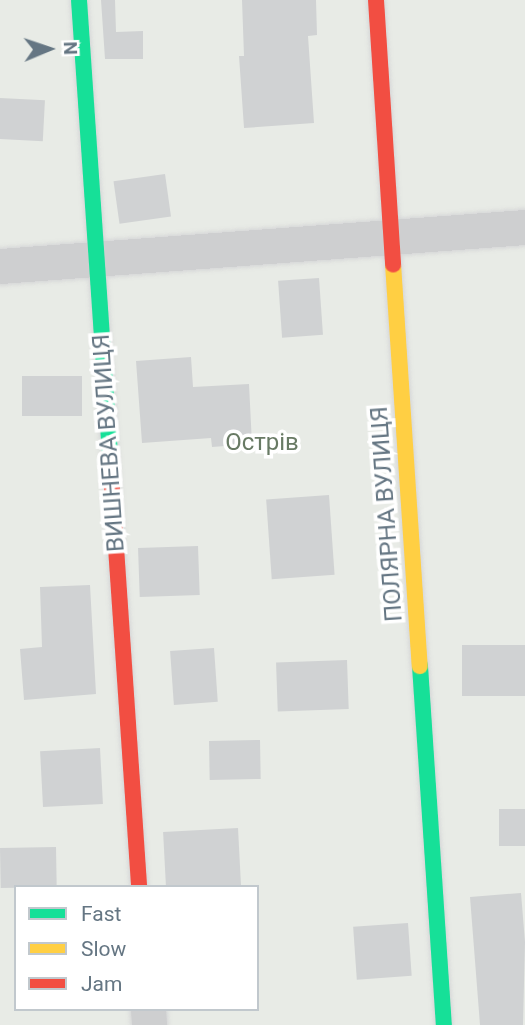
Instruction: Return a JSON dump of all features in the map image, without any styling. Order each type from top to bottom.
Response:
[{"type":"street","name":"ВИШНЕВА ВУЛИЦЯ","points":[[79,0],[139,885]]},
{"type":"street","name":"ПОЛЯРНА ВУЛИЦЯ","points":[[376,0],[444,1025]]},
{"type":"street","points":[[0,266],[525,227]]},
{"type":"green space","name":"Острів","points":[[0,0],[525,0],[525,1025],[0,1025]]},
{"type":"building","points":[[101,0],[115,0],[116,32],[143,31],[143,59],[105,59]]},
{"type":"building","points":[[242,0],[316,0],[317,35],[308,36],[314,123],[244,128],[239,56],[244,56]]},
{"type":"building","points":[[0,98],[45,100],[43,141],[0,139]]},
{"type":"building","points":[[165,174],[171,217],[119,224],[114,181]]},
{"type":"building","points":[[319,278],[323,335],[282,338],[278,281]]},
{"type":"building","points":[[191,357],[193,387],[249,384],[252,444],[212,447],[211,438],[142,443],[136,361]]},
{"type":"building","points":[[22,376],[82,376],[82,416],[22,416]]},
{"type":"building","points":[[329,495],[335,575],[272,579],[266,499]]},
{"type":"building","points":[[198,546],[200,595],[140,597],[138,548]]},
{"type":"building","points":[[90,585],[96,694],[24,700],[20,649],[42,647],[40,587]]},
{"type":"building","points":[[462,645],[525,645],[525,696],[462,696]]},
{"type":"building","points":[[214,648],[218,702],[174,705],[170,651]]},
{"type":"building","points":[[347,660],[349,709],[278,711],[276,662]]},
{"type":"building","points":[[260,740],[261,779],[210,780],[209,741]]},
{"type":"building","points":[[100,748],[103,804],[43,807],[40,751]]},
{"type":"building","points":[[499,809],[525,809],[525,846],[499,846]]},
{"type":"building","points":[[238,828],[241,885],[166,885],[163,832]]},
{"type":"building","points":[[56,847],[57,885],[14,885],[14,888],[1,888],[0,848]]},
{"type":"building","points":[[521,893],[525,942],[523,1025],[480,1025],[470,897]]},
{"type":"building","points":[[408,923],[412,976],[357,980],[353,927]]},
{"type":"traffic: fast","points":[[79,0],[111,474]]},
{"type":"traffic: fast","points":[[420,666],[444,1025]]},
{"type":"traffic: slow","points":[[393,264],[420,666]]},
{"type":"traffic: jam","points":[[376,0],[393,264]]},
{"type":"traffic: jam","points":[[111,474],[139,885]]}]
